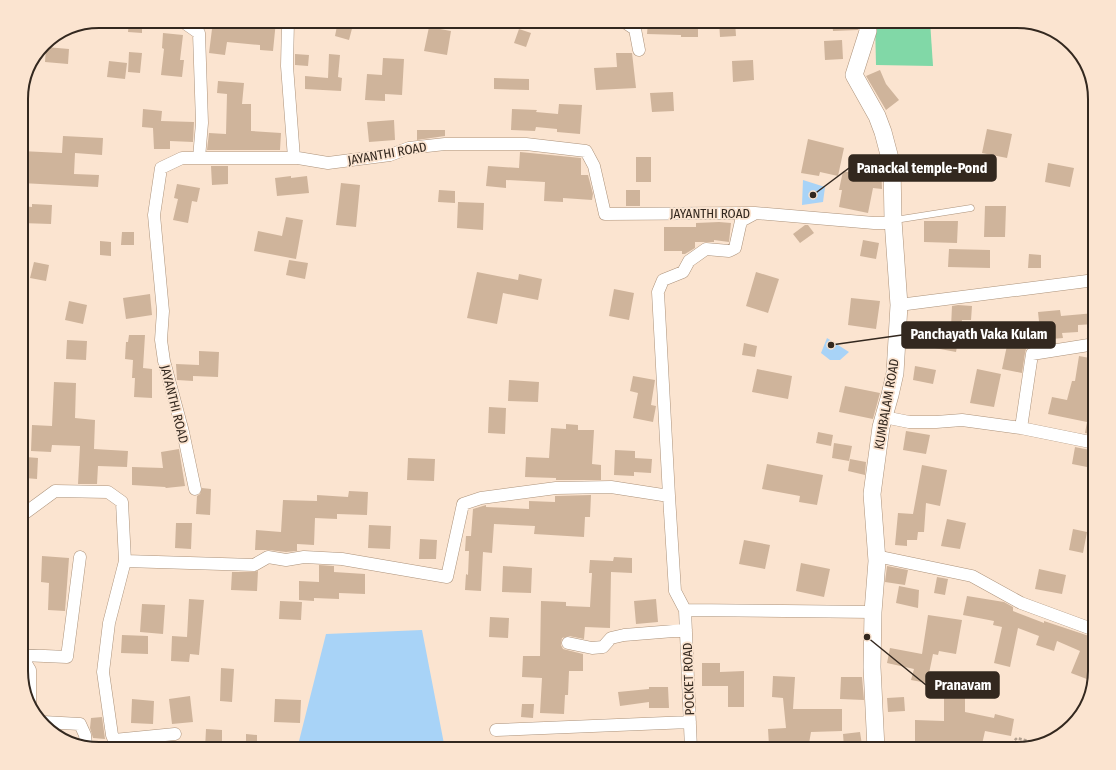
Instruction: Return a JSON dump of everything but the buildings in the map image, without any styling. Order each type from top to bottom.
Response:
[{"type":"main road","name":"KUMBALAM ROAD","points":[[868,28],[854,75],[877,116],[892,166],[893,221],[899,305],[895,373],[881,427],[872,494],[876,556],[872,668],[876,742]]},
{"type":"street","points":[[192,28],[199,33],[202,123],[199,158]]},
{"type":"street","points":[[288,28],[287,66],[294,158]]},
{"type":"street","points":[[634,28],[635,29],[639,50]]},
{"type":"street","name":"JAYANTHI ROAD","points":[[195,489],[183,432],[164,361],[161,340],[163,311],[154,214],[161,168],[182,158],[294,158],[328,163],[390,155],[409,148],[445,144],[526,144],[586,150],[594,166],[605,214],[755,213],[874,223],[893,221]]},
{"type":"street","points":[[755,213],[741,221],[735,248],[729,251],[706,249],[689,261],[683,272],[663,280],[658,292],[668,496],[675,591],[685,610],[873,612]]},
{"type":"street","points":[[899,305],[1088,281]]},
{"type":"street","points":[[1021,428],[1032,354],[1088,345]]},
{"type":"street","points":[[884,417],[909,422],[962,420],[1021,428],[1088,442]]},
{"type":"street","points":[[125,561],[254,565],[268,557],[286,560],[304,557],[342,559],[447,577],[462,504],[482,498],[556,488],[611,487],[668,496]]},
{"type":"street","points":[[28,511],[55,491],[108,492],[122,502],[125,561],[109,623],[103,672],[112,735],[114,740],[175,734]]},
{"type":"street","points":[[876,556],[972,576],[1021,603],[1088,628]]},
{"type":"street","points":[[28,655],[67,657],[80,557]]},
{"type":"street","name":"POCKET ROAD","points":[[685,610],[691,742]]},
{"type":"street","name":"POCKET ROAD","points":[[568,643],[592,648],[603,648],[611,638],[624,635],[686,630]]},
{"type":"street","points":[[28,667],[30,670],[30,689]]},
{"type":"street","points":[[50,722],[80,724],[85,735],[86,741]]},
{"type":"street","points":[[496,730],[690,722]]},
{"type":"lane","points":[[893,221],[971,208]]},
{"type":"path","points":[[1013,742],[1017,738],[1028,741]]},
{"type":"green space","points":[[875,28],[930,28],[933,66],[876,65]]},
{"type":"water","points":[[803,180],[825,187],[823,202],[802,205]]},
{"type":"water","points":[[827,338],[849,352],[840,360],[830,360],[821,353]]},
{"type":"water","points":[[422,630],[444,742],[299,742],[326,634]]},
{"type":"place","name":"Panackal temple-Pond","points":[[813,195]]},
{"type":"place","name":"Panchayath Vaka Kulam","points":[[831,345]]},
{"type":"place","name":"Pranavam","points":[[867,637]]}]
